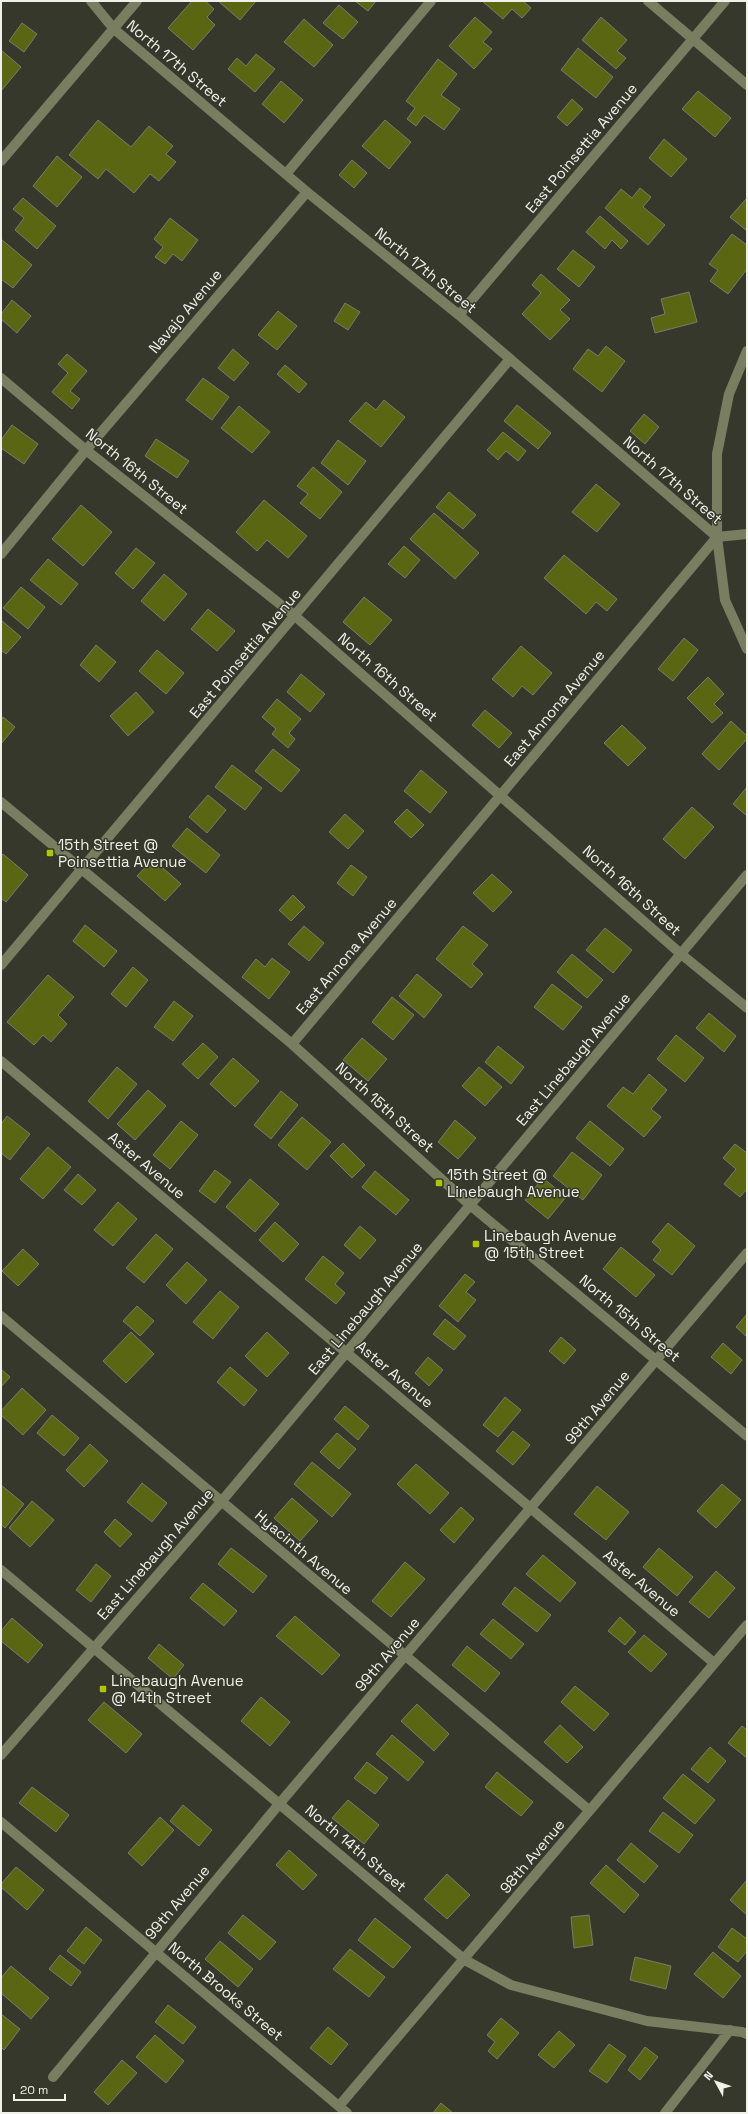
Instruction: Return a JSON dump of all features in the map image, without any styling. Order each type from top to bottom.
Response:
[{"type":"street","name":"North 17th Street","points":[[91,1],[114,29],[307,192],[459,315],[717,537],[725,600],[747,649]]},
{"type":"street","points":[[1,161],[137,1]]},
{"type":"street","points":[[286,174],[430,1]]},
{"type":"street","points":[[648,1],[747,85]]},
{"type":"street","name":"East Poinsettia Avenue","points":[[459,315],[725,1]]},
{"type":"street","name":"Navajo Avenue","points":[[1,554],[86,450],[307,192]]},
{"type":"street","points":[[717,537],[717,454],[729,394],[747,352]]},
{"type":"street","name":"East Poinsettia Avenue","points":[[1,965],[510,359]]},
{"type":"street","name":"North 16th Street","points":[[1,378],[86,450],[295,616],[681,954],[747,1008]]},
{"type":"street","name":"North 17th Street","points":[[717,537],[747,534]]},
{"type":"street","name":"East Annona Avenue","points":[[292,1044],[717,537]]},
{"type":"street","name":"North 15th Street","points":[[1,802],[292,1044],[470,1205],[657,1359],[747,1436]]},
{"type":"street","name":"East Linebaugh Avenue","points":[[1,1755],[222,1502],[747,875]]},
{"type":"street","name":"Aster Avenue","points":[[1,1061],[714,1663]]},
{"type":"street","name":"99th Avenue","points":[[52,2077],[280,1803],[747,1253]]},
{"type":"street","name":"Hyacinth Avenue","points":[[1,1316],[589,1810]]},
{"type":"street","name":"North 14th Street","points":[[1,1570],[465,1960],[511,1985],[647,2021],[730,2030],[745,2030]]},
{"type":"street","name":"98th Avenue","points":[[343,2110],[589,1810],[747,1625]]},
{"type":"street","name":"North Brooks Street","points":[[1,1822],[343,2110]]},
{"type":"street","points":[[665,2113],[730,2030]]},
{"type":"building","points":[[192,1],[205,1],[214,9],[207,17],[215,25],[193,50],[168,28]]},
{"type":"building","points":[[218,1],[256,1],[240,20]]},
{"type":"building","points":[[355,1],[376,1],[368,11]]},
{"type":"building","points":[[482,1],[523,1],[531,8],[522,18],[512,9],[503,19]]},
{"type":"building","points":[[339,5],[358,22],[343,39],[323,23]]},
{"type":"building","points":[[475,17],[492,32],[483,42],[492,49],[474,69],[449,46]]},
{"type":"building","points":[[601,17],[627,40],[617,51],[626,58],[616,69],[582,40]]},
{"type":"building","points":[[304,19],[333,45],[314,67],[284,42]]},
{"type":"building","points":[[22,23],[37,34],[24,52],[9,41]]},
{"type":"building","points":[[578,48],[613,77],[596,98],[561,70]]},
{"type":"building","points":[[1,50],[21,67],[1,91]]},
{"type":"building","points":[[256,54],[275,69],[255,92],[228,69],[237,58],[246,66]]},
{"type":"building","points":[[438,59],[457,74],[441,95],[460,109],[444,130],[424,115],[416,126],[407,119],[415,108],[406,101]]},
{"type":"building","points":[[281,81],[303,100],[284,123],[262,104]]},
{"type":"building","points":[[698,91],[731,118],[715,137],[682,109]]},
{"type":"building","points":[[572,99],[583,109],[567,126],[557,117]]},
{"type":"building","points":[[98,120],[131,147],[149,126],[173,146],[166,154],[176,162],[159,181],[150,174],[134,193],[106,169],[98,179],[69,155]]},
{"type":"building","points":[[385,120],[411,142],[389,169],[362,146]]},
{"type":"building","points":[[664,139],[687,159],[671,177],[649,158]]},
{"type":"building","points":[[57,156],[82,177],[57,207],[33,186]]},
{"type":"building","points":[[352,160],[367,173],[354,188],[339,175]]},
{"type":"building","points":[[640,188],[651,197],[643,207],[665,225],[648,245],[605,208],[621,189],[632,198]]},
{"type":"building","points":[[23,198],[56,226],[37,249],[15,230],[24,218],[13,209]]},
{"type":"building","points":[[747,198],[747,231],[730,217]]},
{"type":"building","points":[[600,216],[628,241],[621,249],[612,240],[605,249],[586,232]]},
{"type":"building","points":[[170,218],[198,240],[182,261],[173,254],[165,264],[155,257],[163,247],[154,239]]},
{"type":"building","points":[[732,234],[747,245],[747,269],[728,294],[710,281],[718,270],[709,264]]},
{"type":"building","points":[[1,239],[32,265],[13,288],[1,279]]},
{"type":"building","points":[[573,250],[595,267],[579,287],[557,269]]},
{"type":"building","points":[[541,274],[570,300],[560,310],[570,319],[550,340],[522,314],[541,293],[532,285]]},
{"type":"building","points":[[689,292],[697,322],[655,333],[651,318],[665,314],[661,299]]},
{"type":"building","points":[[12,300],[31,316],[17,333],[1,319],[1,314]]},
{"type":"building","points":[[345,303],[360,312],[348,330],[334,321]]},
{"type":"building","points":[[278,311],[297,326],[277,350],[258,335]]},
{"type":"building","points":[[606,346],[625,361],[602,392],[573,369],[588,349],[598,356]]},
{"type":"building","points":[[233,349],[249,363],[234,381],[218,368]]},
{"type":"building","points":[[67,354],[87,371],[70,391],[80,399],[72,409],[52,392],[68,373],[58,364]]},
{"type":"building","points":[[285,365],[307,384],[299,393],[277,374]]},
{"type":"building","points":[[203,378],[229,397],[212,420],[186,400]]},
{"type":"building","points":[[384,400],[405,417],[381,447],[349,421],[366,402],[376,410]]},
{"type":"building","points":[[517,405],[551,433],[538,449],[504,421]]},
{"type":"building","points":[[239,406],[270,432],[252,453],[221,428]]},
{"type":"building","points":[[644,414],[659,427],[645,444],[630,431]]},
{"type":"building","points":[[12,425],[38,444],[24,464],[1,448],[1,440]]},
{"type":"building","points":[[503,432],[526,451],[518,461],[506,451],[498,460],[487,450]]},
{"type":"building","points":[[156,439],[189,461],[177,478],[145,456]]},
{"type":"building","points":[[338,440],[366,461],[348,485],[321,463]]},
{"type":"building","points":[[313,467],[342,492],[320,519],[300,503],[308,494],[297,486]]},
{"type":"building","points":[[596,484],[620,504],[597,532],[572,512]]},
{"type":"building","points":[[449,492],[476,515],[463,529],[436,507]]},
{"type":"building","points":[[264,500],[307,536],[288,558],[267,540],[257,551],[236,532]]},
{"type":"building","points":[[81,505],[112,532],[83,566],[52,539]]},
{"type":"building","points":[[434,513],[479,553],[455,579],[410,539]]},
{"type":"building","points":[[404,546],[420,560],[405,578],[388,564]]},
{"type":"building","points":[[136,548],[155,563],[133,589],[115,573]]},
{"type":"building","points":[[564,555],[617,599],[607,611],[596,602],[586,614],[544,578]]},
{"type":"building","points":[[48,559],[78,584],[61,605],[30,580]]},
{"type":"building","points":[[164,574],[187,594],[164,621],[141,601]]},
{"type":"building","points":[[21,587],[45,607],[28,629],[3,608]]},
{"type":"building","points":[[364,597],[392,620],[370,645],[343,622]]},
{"type":"building","points":[[208,609],[235,631],[217,651],[191,629]]},
{"type":"building","points":[[1,620],[21,637],[6,654],[1,650]]},
{"type":"building","points":[[684,638],[698,650],[673,681],[658,669]]},
{"type":"building","points":[[96,645],[116,662],[99,682],[80,665]]},
{"type":"building","points":[[521,646],[552,673],[533,695],[522,686],[513,697],[492,679]]},
{"type":"building","points":[[157,650],[184,673],[166,694],[139,671]]},
{"type":"building","points":[[301,674],[325,694],[310,712],[287,692]]},
{"type":"building","points":[[708,677],[724,694],[714,704],[723,713],[712,723],[687,698]]},
{"type":"building","points":[[136,692],[154,712],[128,736],[110,716]]},
{"type":"building","points":[[277,699],[301,719],[289,733],[295,739],[288,748],[272,734],[276,729],[262,717]]},
{"type":"building","points":[[485,710],[512,733],[499,748],[472,725]]},
{"type":"building","points":[[3,717],[15,727],[1,744],[1,720]]},
{"type":"building","points":[[731,721],[747,736],[747,739],[719,770],[702,754]]},
{"type":"building","points":[[622,725],[646,748],[628,766],[604,743]]},
{"type":"building","points":[[273,749],[300,770],[281,792],[255,771]]},
{"type":"building","points":[[232,765],[262,788],[245,810],[215,787]]},
{"type":"building","points":[[421,770],[447,792],[430,813],[404,791]]},
{"type":"building","points":[[747,787],[747,816],[733,804]]},
{"type":"building","points":[[208,795],[226,810],[207,833],[189,817]]},
{"type":"building","points":[[692,807],[714,827],[685,859],[663,839]]},
{"type":"building","points":[[407,809],[424,825],[411,838],[394,822]]},
{"type":"building","points":[[345,814],[364,831],[348,849],[329,832]]},
{"type":"building","points":[[187,828],[220,855],[206,873],[172,846]]},
{"type":"building","points":[[3,854],[28,875],[6,902],[1,898],[1,857]]},
{"type":"building","points":[[153,859],[181,884],[165,901],[137,876]]},
{"type":"building","points":[[351,865],[367,877],[353,896],[337,883]]},
{"type":"building","points":[[492,874],[512,892],[493,912],[473,893]]},
{"type":"building","points":[[293,895],[305,907],[291,921],[279,910]]},
{"type":"building","points":[[85,925],[117,951],[104,967],[73,941]]},
{"type":"building","points":[[304,926],[324,943],[309,961],[288,944]]},
{"type":"building","points":[[463,926],[488,945],[472,964],[483,974],[471,988],[436,959]]},
{"type":"building","points":[[605,928],[632,950],[613,973],[586,950]]},
{"type":"building","points":[[572,954],[603,980],[587,998],[557,972]]},
{"type":"building","points":[[272,958],[290,972],[269,999],[242,977],[256,959],[265,967]]},
{"type":"building","points":[[133,967],[148,980],[126,1007],[111,994]]},
{"type":"building","points":[[417,974],[442,995],[424,1018],[399,996]]},
{"type":"building","points":[[48,975],[74,997],[58,1015],[67,1024],[51,1042],[43,1035],[34,1045],[7,1022]]},
{"type":"building","points":[[552,984],[582,1007],[563,1030],[534,1007]]},
{"type":"building","points":[[392,997],[414,1015],[393,1040],[372,1022]]},
{"type":"building","points":[[174,1001],[193,1016],[173,1041],[154,1027]]},
{"type":"building","points":[[709,1013],[736,1036],[724,1052],[696,1028]]},
{"type":"building","points":[[676,1035],[704,1058],[685,1082],[657,1059]]},
{"type":"building","points":[[362,1038],[387,1059],[368,1081],[343,1060]]},
{"type":"building","points":[[203,1043],[218,1057],[198,1079],[182,1064]]},
{"type":"building","points":[[498,1046],[524,1067],[511,1084],[485,1062]]},
{"type":"building","points":[[233,1058],[259,1081],[235,1107],[210,1084]]},
{"type":"building","points":[[117,1067],[137,1084],[108,1119],[88,1101]]},
{"type":"building","points":[[479,1067],[502,1087],[485,1106],[462,1086]]},
{"type":"building","points":[[649,1074],[667,1090],[651,1109],[661,1117],[644,1137],[607,1106],[623,1087],[633,1094]]},
{"type":"building","points":[[148,1090],[166,1106],[135,1140],[117,1124]]},
{"type":"building","points":[[281,1091],[298,1105],[271,1139],[254,1125]]},
{"type":"building","points":[[7,1116],[30,1134],[10,1160],[1,1153],[1,1124]]},
{"type":"building","points":[[302,1117],[331,1142],[307,1170],[278,1145]]},
{"type":"building","points":[[455,1120],[476,1138],[458,1159],[438,1142]]},
{"type":"building","points":[[181,1121],[198,1135],[170,1169],[153,1155]]},
{"type":"building","points":[[590,1121],[624,1149],[610,1166],[576,1138]]},
{"type":"building","points":[[343,1143],[365,1165],[352,1178],[330,1156]]},
{"type":"building","points":[[735,1144],[747,1153],[747,1189],[740,1197],[724,1184],[736,1169],[723,1158]]},
{"type":"building","points":[[48,1147],[71,1167],[43,1199],[20,1179]]},
{"type":"building","points":[[572,1152],[602,1175],[583,1200],[553,1176]]},
{"type":"building","points":[[215,1170],[231,1182],[215,1203],[199,1191]]},
{"type":"building","points":[[375,1171],[409,1200],[396,1215],[362,1187]]},
{"type":"building","points":[[78,1174],[96,1190],[82,1205],[64,1190]]},
{"type":"building","points":[[543,1178],[566,1197],[548,1219],[525,1200]]},
{"type":"building","points":[[250,1179],[279,1204],[255,1232],[226,1207]]},
{"type":"building","points":[[118,1202],[137,1219],[113,1246],[94,1230]]},
{"type":"building","points":[[275,1222],[299,1244],[283,1262],[259,1240]]},
{"type":"building","points":[[668,1223],[695,1246],[672,1275],[653,1260],[661,1250],[652,1242]]},
{"type":"building","points":[[360,1226],[376,1240],[360,1259],[344,1245]]},
{"type":"building","points":[[156,1234],[173,1249],[144,1283],[126,1268]]},
{"type":"building","points":[[621,1247],[655,1275],[636,1297],[603,1269]]},
{"type":"building","points":[[23,1249],[39,1264],[18,1286],[2,1271]]},
{"type":"building","points":[[323,1256],[344,1273],[335,1284],[345,1293],[336,1304],[305,1279]]},
{"type":"building","points":[[187,1262],[207,1280],[186,1304],[166,1285]]},
{"type":"building","points":[[465,1274],[475,1282],[466,1292],[476,1300],[458,1322],[439,1306]]},
{"type":"building","points":[[220,1291],[239,1307],[213,1339],[193,1322]]},
{"type":"building","points":[[137,1306],[154,1321],[140,1336],[123,1321]]},
{"type":"building","points":[[747,1314],[747,1337],[736,1327]]},
{"type":"building","points":[[445,1319],[466,1336],[454,1350],[433,1334]]},
{"type":"building","points":[[131,1332],[154,1354],[126,1383],[103,1361]]},
{"type":"building","points":[[267,1332],[289,1353],[267,1377],[245,1356]]},
{"type":"building","points":[[561,1337],[576,1350],[564,1364],[549,1351]]},
{"type":"building","points":[[723,1343],[742,1360],[731,1374],[711,1357]]},
{"type":"building","points":[[428,1357],[443,1370],[429,1386],[415,1373]]},
{"type":"building","points":[[230,1367],[257,1390],[244,1406],[217,1382]]},
{"type":"building","points":[[1,1369],[10,1377],[1,1387]]},
{"type":"building","points":[[22,1388],[46,1410],[23,1435],[1,1415],[1,1411]]},
{"type":"building","points":[[505,1397],[521,1410],[498,1437],[483,1425]]},
{"type":"building","points":[[345,1406],[369,1426],[358,1440],[334,1419]]},
{"type":"building","points":[[52,1415],[79,1438],[64,1456],[37,1433]]},
{"type":"building","points":[[513,1431],[530,1445],[513,1465],[496,1451]]},
{"type":"building","points":[[337,1433],[356,1449],[339,1469],[320,1452]]},
{"type":"building","points":[[90,1444],[108,1461],[84,1487],[66,1470]]},
{"type":"building","points":[[312,1462],[351,1494],[332,1517],[294,1484]]},
{"type":"building","points":[[416,1464],[449,1493],[430,1514],[397,1484]]},
{"type":"building","points":[[142,1483],[167,1503],[152,1522],[127,1502]]},
{"type":"building","points":[[722,1484],[741,1500],[716,1528],[697,1511]]},
{"type":"building","points":[[1,1485],[24,1504],[5,1528],[1,1524]]},
{"type":"building","points":[[597,1486],[629,1512],[606,1540],[574,1514]]},
{"type":"building","points":[[292,1498],[318,1521],[300,1541],[274,1518]]},
{"type":"building","points":[[32,1501],[54,1520],[30,1547],[9,1528]]},
{"type":"building","points":[[461,1507],[474,1519],[454,1543],[440,1530]]},
{"type":"building","points":[[115,1519],[132,1534],[120,1547],[104,1532]]},
{"type":"building","points":[[231,1548],[267,1576],[253,1593],[218,1564]]},
{"type":"building","points":[[659,1548],[693,1577],[677,1596],[643,1567]]},
{"type":"building","points":[[543,1555],[576,1583],[560,1602],[526,1574]]},
{"type":"building","points":[[405,1562],[425,1579],[391,1617],[372,1601]]},
{"type":"building","points":[[96,1564],[111,1576],[91,1602],[76,1590]]},
{"type":"building","points":[[716,1571],[735,1588],[709,1618],[689,1602]]},
{"type":"building","points":[[203,1583],[237,1611],[224,1626],[190,1598]]},
{"type":"building","points":[[515,1587],[551,1615],[537,1632],[502,1604]]},
{"type":"building","points":[[295,1616],[340,1655],[322,1675],[276,1636]]},
{"type":"building","points":[[620,1617],[636,1632],[625,1645],[608,1631]]},
{"type":"building","points":[[12,1618],[43,1645],[28,1663],[1,1641],[1,1631]]},
{"type":"building","points":[[493,1619],[524,1644],[511,1659],[480,1634]]},
{"type":"building","points":[[644,1635],[667,1654],[651,1672],[628,1652]]},
{"type":"building","points":[[159,1644],[184,1665],[173,1679],[148,1658]]},
{"type":"building","points":[[467,1646],[500,1673],[485,1692],[452,1665]]},
{"type":"building","points":[[575,1686],[609,1714],[594,1731],[561,1702]]},
{"type":"building","points":[[261,1697],[290,1722],[270,1746],[241,1721]]},
{"type":"building","points":[[104,1702],[142,1734],[126,1753],[88,1720]]},
{"type":"building","points":[[417,1704],[449,1734],[434,1751],[401,1721]]},
{"type":"building","points":[[560,1725],[583,1747],[567,1763],[544,1742]]},
{"type":"building","points":[[742,1726],[747,1730],[747,1758],[728,1743]]},
{"type":"building","points":[[392,1735],[424,1762],[408,1781],[376,1754]]},
{"type":"building","points":[[710,1747],[726,1761],[708,1783],[691,1769]]},
{"type":"building","points":[[367,1762],[388,1778],[375,1794],[354,1778]]},
{"type":"building","points":[[497,1772],[533,1802],[521,1816],[485,1787]]},
{"type":"building","points":[[683,1774],[715,1800],[695,1824],[663,1798]]},
{"type":"building","points":[[32,1787],[69,1815],[56,1832],[19,1803]]},
{"type":"building","points":[[348,1800],[379,1825],[364,1844],[332,1818]]},
{"type":"building","points":[[183,1805],[212,1830],[199,1846],[170,1821]]},
{"type":"building","points":[[663,1812],[693,1835],[679,1853],[649,1831]]},
{"type":"building","points":[[160,1817],[174,1830],[142,1866],[128,1853]]},
{"type":"building","points":[[631,1843],[658,1866],[644,1883],[617,1860]]},
{"type":"building","points":[[289,1850],[317,1875],[303,1890],[276,1865]]},
{"type":"building","points":[[606,1865],[639,1895],[624,1913],[590,1883]]},
{"type":"building","points":[[16,1867],[44,1890],[27,1910],[1,1887],[1,1884]]},
{"type":"building","points":[[447,1874],[470,1895],[447,1919],[424,1899]]},
{"type":"building","points":[[747,1881],[747,1915],[730,1900]]},
{"type":"building","points":[[243,1915],[276,1942],[260,1960],[228,1933]]},
{"type":"building","points":[[589,1915],[593,1945],[574,1948],[571,1917]]},
{"type":"building","points":[[375,1918],[411,1947],[393,1968],[358,1940]]},
{"type":"building","points":[[86,1927],[102,1940],[84,1964],[67,1951]]},
{"type":"building","points":[[732,1928],[747,1939],[747,1951],[738,1962],[718,1947]]},
{"type":"building","points":[[220,1941],[253,1969],[238,1987],[205,1959]]},
{"type":"building","points":[[350,1949],[385,1977],[369,1997],[333,1969]]},
{"type":"building","points":[[713,1952],[741,1976],[723,1998],[694,1974]]},
{"type":"building","points":[[60,1955],[81,1972],[71,1986],[49,1969]]},
{"type":"building","points":[[635,1957],[671,1966],[666,1989],[630,1980]]},
{"type":"building","points":[[11,1966],[49,1998],[31,2019],[1,1993],[1,1978]]},
{"type":"building","points":[[168,2005],[196,2027],[183,2044],[155,2022]]},
{"type":"building","points":[[1,2014],[20,2029],[4,2050],[1,2047]]},
{"type":"building","points":[[501,2018],[519,2033],[497,2059],[488,2051],[495,2042],[487,2035]]},
{"type":"building","points":[[328,2027],[348,2044],[331,2065],[310,2048]]},
{"type":"building","points":[[559,2031],[575,2045],[554,2068],[538,2055]]},
{"type":"building","points":[[155,2035],[184,2061],[166,2083],[136,2057]]},
{"type":"building","points":[[609,2044],[626,2056],[607,2083],[589,2071]]},
{"type":"building","points":[[645,2047],[658,2057],[640,2080],[628,2070]]},
{"type":"building","points":[[122,2060],[137,2073],[108,2105],[94,2092]]},
{"type":"building","points":[[441,2103],[453,2113],[433,2113]]},
{"type":"place","name":"15th Street @ Poinsettia Avenue","points":[[50,853]]},
{"type":"place","name":"15th Street @ Linebaugh Avenue","points":[[439,1183]]},
{"type":"place","name":"Linebaugh Avenue @ 15th Street","points":[[476,1244]]},
{"type":"place","name":"Linebaugh Avenue @ 14th Street","points":[[103,1689]]}]
